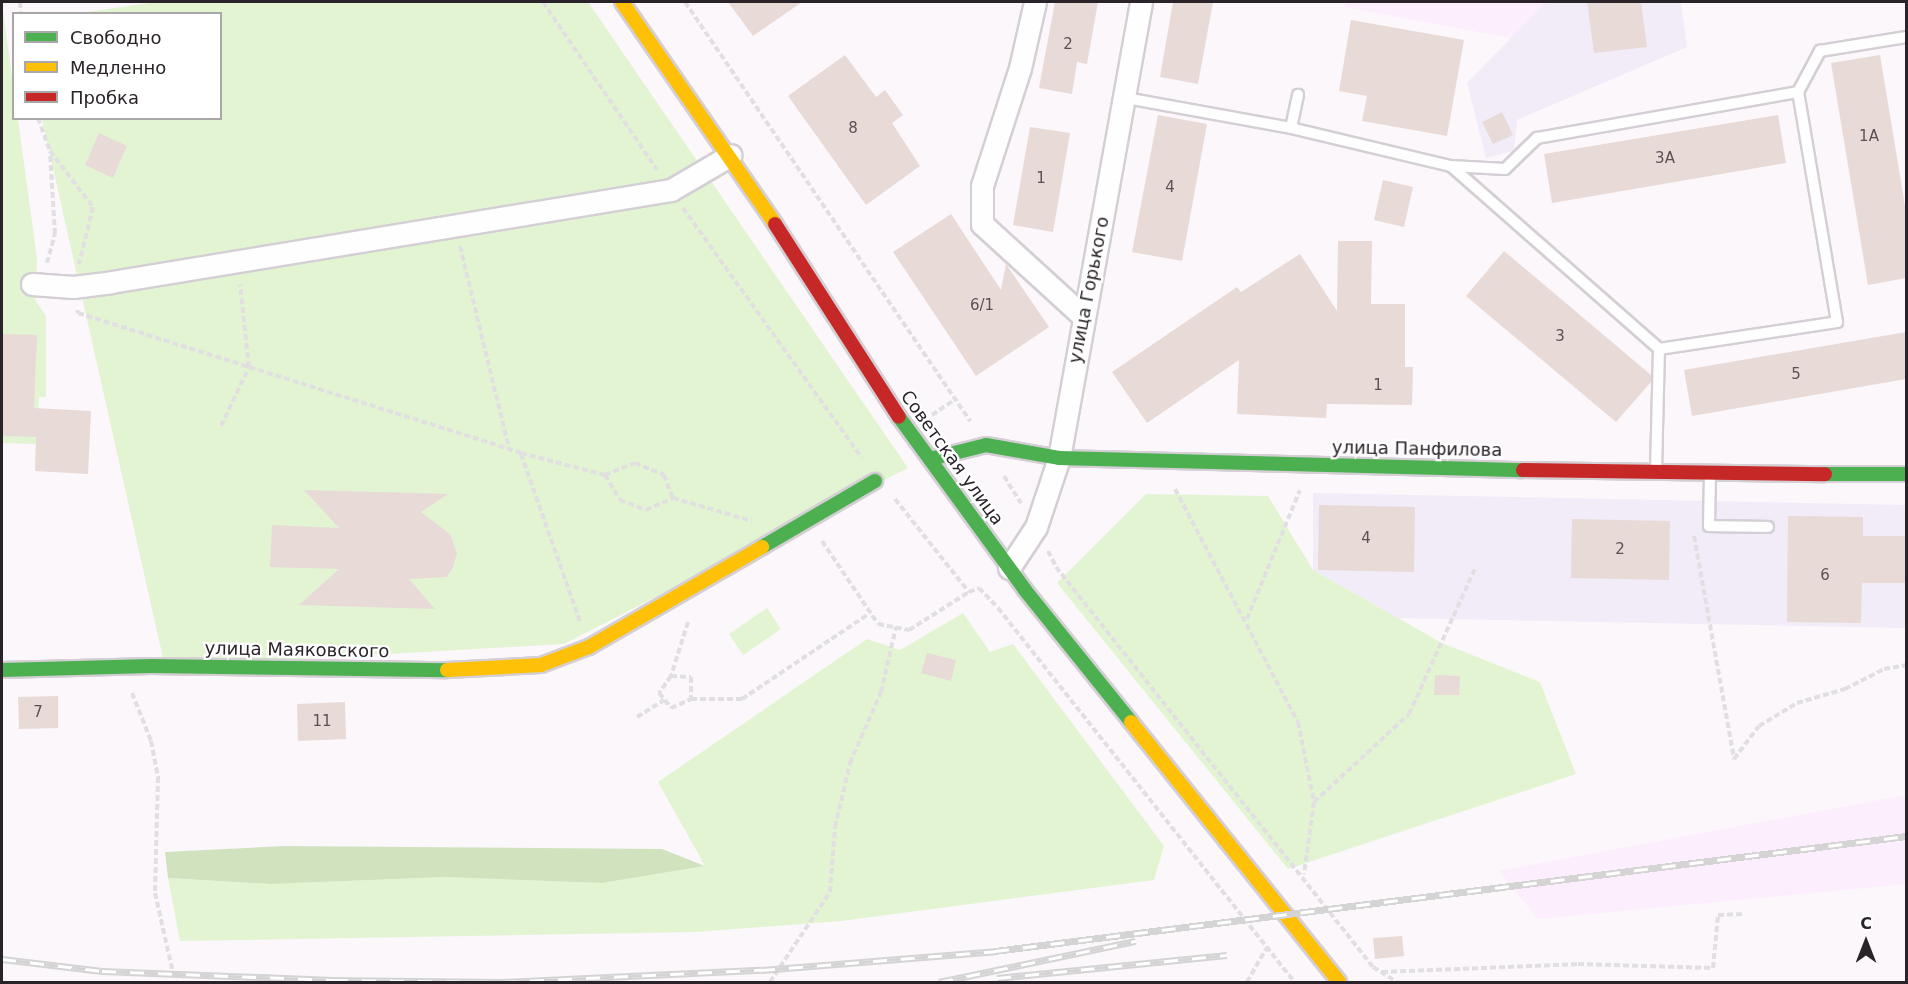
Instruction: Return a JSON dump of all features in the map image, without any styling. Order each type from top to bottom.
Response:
[{"type":"street","name":"Советская улица","points":[[622,2],[731,156],[930,459],[1009,568],[1339,982]]},
{"type":"street","points":[[1035,2],[1020,68],[982,186],[982,224],[1084,317]]},
{"type":"street","name":"улица Горького","points":[[1009,568],[1036,527],[1059,458],[1126,98],[1141,2]]},
{"type":"street","points":[[37,284],[73,287],[671,190],[731,156]]},
{"type":"street","name":"улица Панфилова","points":[[930,459],[986,445],[1059,458],[1656,473],[1906,474]]},
{"type":"street","name":"улица Маяковского","points":[[2,670],[122,667],[487,671],[541,665],[589,647],[786,531],[875,482]]},
{"type":"lane","points":[[1451,166],[1659,349],[1837,322],[1798,92],[1820,51],[1906,37]]},
{"type":"lane","points":[[1126,98],[1291,128],[1451,166],[1504,169],[1537,138],[1798,92]]},
{"type":"lane","points":[[1291,128],[1298,95]]},
{"type":"lane","points":[[1656,473],[1659,349]]},
{"type":"lane","points":[[1710,474],[1709,526],[1768,527]]},
{"type":"path","points":[[543,2],[671,190],[864,461]]},
{"type":"path","points":[[37,284],[55,234],[50,151],[39,120]]},
{"type":"path","points":[[50,151],[93,207],[73,287],[78,313],[521,453],[605,475],[635,463],[664,475],[673,498]]},
{"type":"path","points":[[455,226],[509,449]]},
{"type":"path","points":[[221,426],[249,367],[237,261]]},
{"type":"path","points":[[521,453],[589,647]]},
{"type":"path","points":[[1159,461],[1246,619],[1298,722],[1314,802],[1304,875]]},
{"type":"path","points":[[1246,619],[1311,464]]},
{"type":"path","points":[[605,475],[620,500],[646,510],[673,498],[786,531]]},
{"type":"path","points":[[892,496],[969,592]]},
{"type":"path","points":[[808,519],[878,624],[909,630],[979,588],[998,608],[1294,982]]},
{"type":"path","points":[[1693,528],[1734,759],[1759,726],[1797,703],[1845,689],[1884,669],[1906,665]]},
{"type":"path","points":[[1314,802],[1409,714],[1476,566]]},
{"type":"path","points":[[689,619],[671,675],[658,693],[671,708],[691,699],[742,699],[870,613]]},
{"type":"path","points":[[770,982],[830,892],[836,827],[850,763],[881,692],[896,627]]},
{"type":"path","points":[[122,667],[151,741],[158,777],[155,893],[175,982]]},
{"type":"path","points":[[671,675],[691,677],[691,699]]},
{"type":"path","points":[[636,717],[664,700]]},
{"type":"path","points":[[1381,972],[1578,964],[1713,968],[1718,915],[1745,914]]},
{"type":"path","points":[[1247,982],[1266,949]]},
{"type":"shaded area","points":[[1346,2],[1546,2],[1511,38],[1344,7]]},
{"type":"shaded area","points":[[1546,2],[1681,2],[1687,47],[1517,120],[1514,151],[1486,158],[1467,83]]},
{"type":"shaded area","points":[[1313,493],[1906,505],[1906,628],[1398,618],[1313,570]]},
{"type":"shaded area","points":[[1906,795],[1906,884],[1538,919],[1499,871]]},
{"type":"green space","points":[[2,2],[12,78],[12,120],[18,120],[37,259],[35,300],[46,316],[46,397],[39,397],[36,444],[2,443]]},
{"type":"green space","points":[[156,2],[588,2],[908,468],[564,644],[165,667],[42,120],[222,120],[222,12],[87,12]]},
{"type":"green space","points":[[1146,494],[1268,496],[1313,570],[1442,643],[1540,682],[1576,774],[1288,869],[1057,583]]},
{"type":"green space","points":[[767,608],[781,629],[743,655],[729,634]]},
{"type":"green space","points":[[963,613],[990,652],[1013,644],[1164,846],[1154,880],[841,921],[696,932],[180,941],[168,878],[271,884],[445,877],[602,883],[705,866],[658,782],[867,639],[900,650]]},
{"type":"green space","points":[[284,846],[662,849],[705,866],[602,883],[445,877],[271,884],[168,878],[165,852]]},
{"type":"building","points":[[728,2],[802,2],[753,36]]},
{"type":"building","points":[[1055,2],[1098,2],[1087,64],[1077,62],[1072,94],[1039,88]]},
{"type":"building","points":[[1173,2],[1213,2],[1198,84],[1160,77]]},
{"type":"building","points":[[1587,2],[1641,2],[1647,47],[1594,53]]},
{"type":"building","points":[[1351,20],[1464,40],[1447,136],[1362,121],[1367,96],[1339,91]]},
{"type":"building","points":[[845,55],[876,97],[885,90],[903,115],[892,123],[920,166],[866,205],[788,96]]},
{"type":"building","points":[[1880,55],[1906,212],[1906,278],[1868,285],[1831,63]]},
{"type":"building","points":[[1502,112],[1513,135],[1493,144],[1482,122]]},
{"type":"building","points":[[1158,115],[1207,124],[1182,261],[1132,252]]},
{"type":"building","points":[[1778,115],[1786,163],[1552,203],[1544,154]]},
{"type":"building","points":[[1030,127],[1070,133],[1053,232],[1013,225]]},
{"type":"building","points":[[99,133],[127,146],[113,178],[85,165]]},
{"type":"building","points":[[1383,180],[1413,187],[1404,227],[1374,220]]},
{"type":"building","points":[[951,214],[1001,290],[1006,264],[1049,327],[976,376],[893,252]]},
{"type":"building","points":[[1338,241],[1372,241],[1371,304],[1405,304],[1405,367],[1413,367],[1412,405],[1327,404],[1326,418],[1237,414],[1239,360],[1147,423],[1112,372],[1237,287],[1241,292],[1300,254],[1337,311]]},
{"type":"building","points":[[1504,251],[1651,375],[1651,382],[1616,422],[1466,296]]},
{"type":"building","points":[[1906,332],[1906,379],[1692,416],[1684,370]]},
{"type":"building","points":[[2,334],[37,335],[34,408],[91,411],[88,474],[35,471],[36,437],[2,436]]},
{"type":"building","points":[[304,490],[448,494],[421,512],[450,534],[457,553],[453,567],[447,577],[409,579],[435,609],[299,605],[339,569],[270,567],[272,525],[339,528]]},
{"type":"building","points":[[1319,505],[1415,507],[1414,572],[1318,570]]},
{"type":"building","points":[[1788,516],[1863,517],[1863,536],[1906,536],[1906,583],[1862,583],[1861,623],[1787,622]]},
{"type":"building","points":[[1572,519],[1670,521],[1669,580],[1571,578]]},
{"type":"building","points":[[927,653],[956,660],[951,681],[921,673]]},
{"type":"building","points":[[1435,675],[1460,676],[1459,695],[1434,695]]},
{"type":"building","points":[[58,696],[58,728],[19,729],[18,697]]},
{"type":"building","points":[[345,702],[346,739],[298,741],[297,704]]},
{"type":"building","points":[[1402,936],[1404,956],[1375,959],[1373,938]]},
{"type":"railway","points":[[2,959],[102,971],[334,980],[502,982],[761,970],[995,951],[1906,836]]},
{"type":"railway","points":[[939,982],[1136,941]]},
{"type":"railway","points":[[997,978],[1227,955]]},
{"type":"traffic: fast","points":[[899,417],[1025,590],[1131,722]]},
{"type":"traffic: fast","points":[[930,459],[986,445],[1059,458],[1523,470]]},
{"type":"traffic: fast","points":[[1825,474],[1906,474]]},
{"type":"traffic: fast","points":[[762,547],[875,481]]},
{"type":"traffic: fast","points":[[2,670],[151,666],[447,670]]},
{"type":"traffic: slow","points":[[622,2],[775,224]]},
{"type":"traffic: slow","points":[[447,670],[541,665],[589,647],[762,547]]},
{"type":"traffic: slow","points":[[1131,722],[1339,982]]},
{"type":"traffic: jam","points":[[775,224],[899,417]]},
{"type":"traffic: jam","points":[[1523,470],[1825,474]]}]
